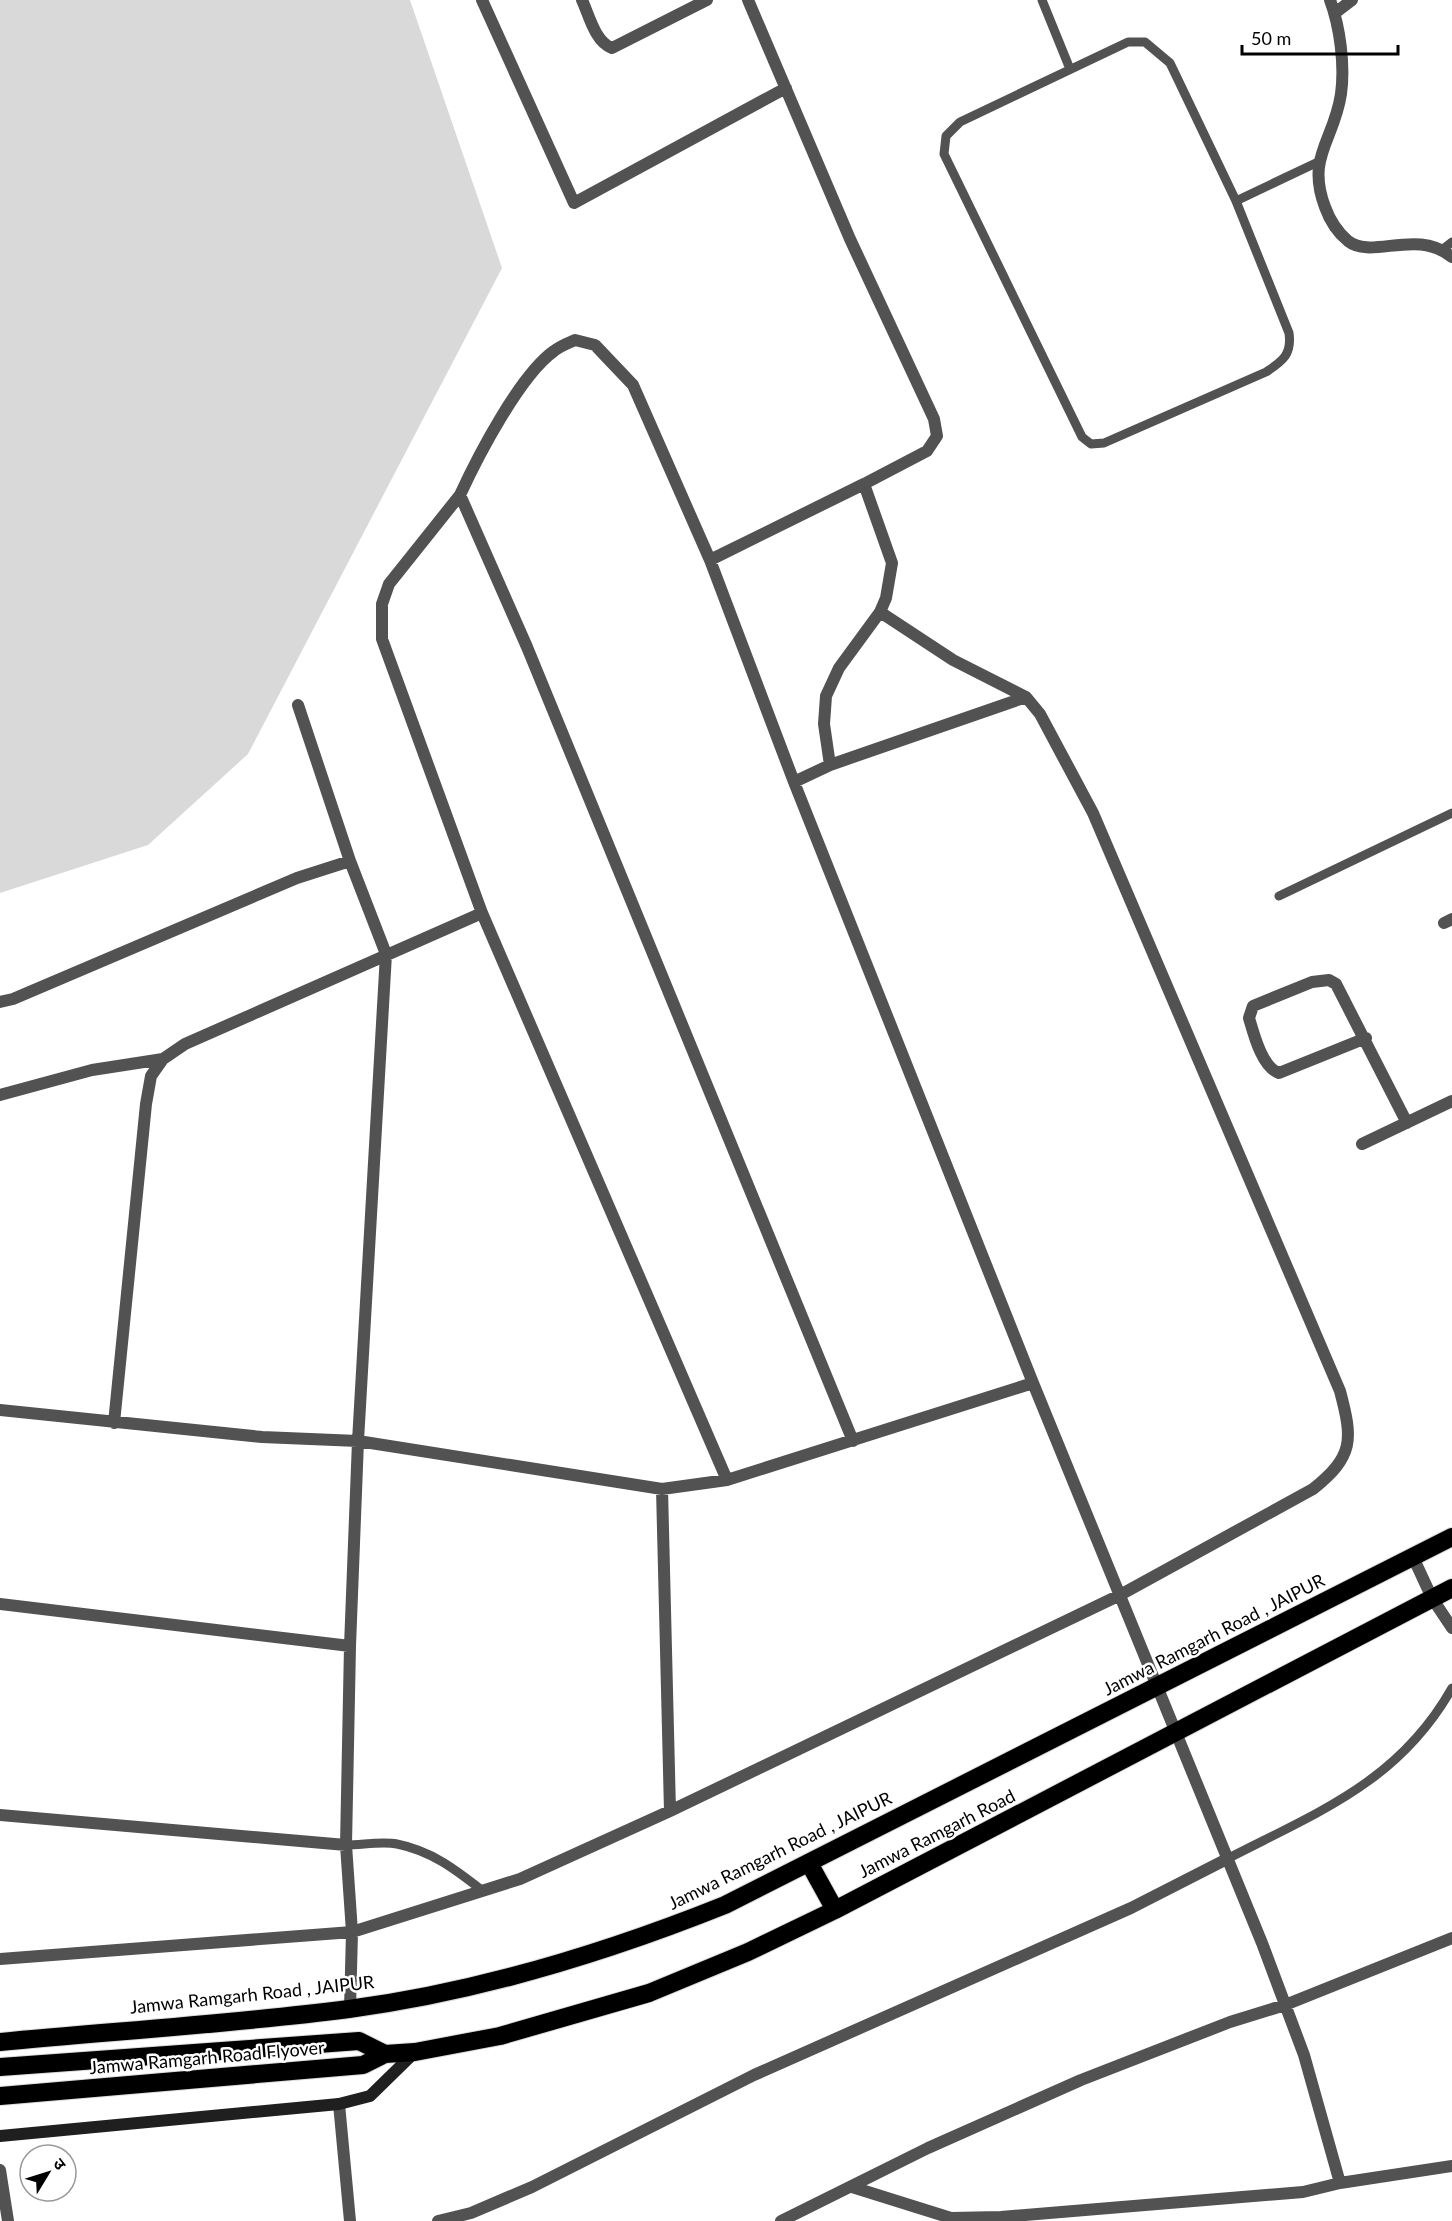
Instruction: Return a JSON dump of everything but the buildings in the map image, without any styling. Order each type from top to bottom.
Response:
[{"type":"highway","name":"Jamwa Ramgarh Road , JAIPUR","points":[[0,2042],[350,2009],[513,1976],[635,1939],[725,1905],[1452,1537]]},
{"type":"highway","name":"Jamwa Ramgarh Road","points":[[415,2052],[500,2036],[649,1993],[748,1952],[835,1910],[1452,1588]]},
{"type":"highway","points":[[808,1863],[835,1910]]},
{"type":"highway","points":[[0,2067],[359,2041],[385,2054]]},
{"type":"highway","name":"Jamwa Ramgarh Road Flyover","points":[[0,2097],[363,2065],[385,2054],[415,2052]]},
{"type":"main road","points":[[0,2136],[339,2104],[370,2096],[415,2052]]},
{"type":"street","points":[[482,0],[574,203],[786,88]]},
{"type":"street","points":[[582,0],[600,39],[605,46],[612,48],[706,0]]},
{"type":"street","points":[[710,560],[927,451],[936,436],[934,419],[850,239],[748,0]]},
{"type":"street","points":[[1330,0],[1335,13],[1343,76],[1341,98],[1318,162],[1318,189],[1331,224],[1350,243],[1372,247],[1418,242],[1449,249]]},
{"type":"street","points":[[1335,13],[1352,0]]},
{"type":"street","points":[[727,1480],[482,913],[382,639],[382,604],[389,584],[460,495],[476,460],[530,374],[554,351],[575,340],[594,345],[633,385],[710,560],[794,782],[1033,1383],[1156,1688],[1177,1733],[1285,2005],[1304,2055],[1341,2183]]},
{"type":"street","points":[[830,765],[824,724],[826,696],[839,668],[880,612],[886,598],[892,563],[864,484]]},
{"type":"street","points":[[460,495],[527,647],[853,1441]]},
{"type":"street","points":[[0,1959],[352,1932],[520,1879],[670,1811],[1120,1595],[1313,1489],[1336,1470],[1347,1451],[1348,1420],[1341,1391],[1093,813],[1040,714],[1026,697],[954,660],[880,612]]},
{"type":"street","points":[[794,782],[830,765],[1026,697]]},
{"type":"street","points":[[298,705],[350,861],[386,954],[358,1441],[350,1646],[346,1845],[352,1932],[350,2009]]},
{"type":"street","points":[[0,1002],[13,999],[315,871],[350,861]]},
{"type":"street","points":[[0,1095],[81,1072],[163,1059],[216,1028],[482,913]]},
{"type":"street","points":[[1365,1038],[1280,1073],[1273,1071],[1268,1064],[1249,1018],[1250,1012],[1253,1006],[1282,994],[1312,982],[1329,980],[1342,991],[1407,1122]]},
{"type":"street","points":[[114,1423],[146,1104],[151,1077],[163,1059]]},
{"type":"street","points":[[1362,1143],[1452,1101]]},
{"type":"street","points":[[0,1410],[262,1437],[358,1441],[662,1489],[727,1480],[1033,1383]]},
{"type":"street","points":[[662,1489],[670,1811]]},
{"type":"street","points":[[1413,1557],[1432,1598],[1452,1628]]},
{"type":"street","points":[[0,1604],[350,1646]]},
{"type":"street","points":[[0,1815],[346,1845]]},
{"type":"street","points":[[438,2221],[471,2213],[532,2187],[753,2075],[1121,1913],[1227,1859]]},
{"type":"street","points":[[781,2221],[928,2148],[1081,2080],[1230,2022],[1285,2005],[1452,1938]]},
{"type":"street","points":[[339,2104],[350,2221]]},
{"type":"street","points":[[852,2187],[951,2218],[1001,2217],[1303,2192],[1341,2183],[1452,2166]]},
{"type":"street","points":[[0,2170],[8,2221]]},
{"type":"lane","points":[[1042,0],[1070,69]]},
{"type":"lane","points":[[1128,42],[1145,42],[1158,50],[1170,63],[1236,201],[1289,333],[1291,346],[1283,361],[1266,372],[1104,443],[1091,444],[1082,437],[944,154],[946,136],[960,122],[1070,69],[1128,42]]},
{"type":"lane","points":[[1236,201],[1318,162]]},
{"type":"lane","points":[[1279,896],[1452,813]]},
{"type":"lane","points":[[1227,1859],[1340,1800],[1374,1779],[1417,1738],[1452,1688]]},
{"type":"lane","points":[[346,1845],[396,1844],[422,1851],[445,1862],[483,1891]]},
{"type":"shaded area","points":[[0,0],[410,0],[502,268],[248,754],[148,845],[0,893]]}]
